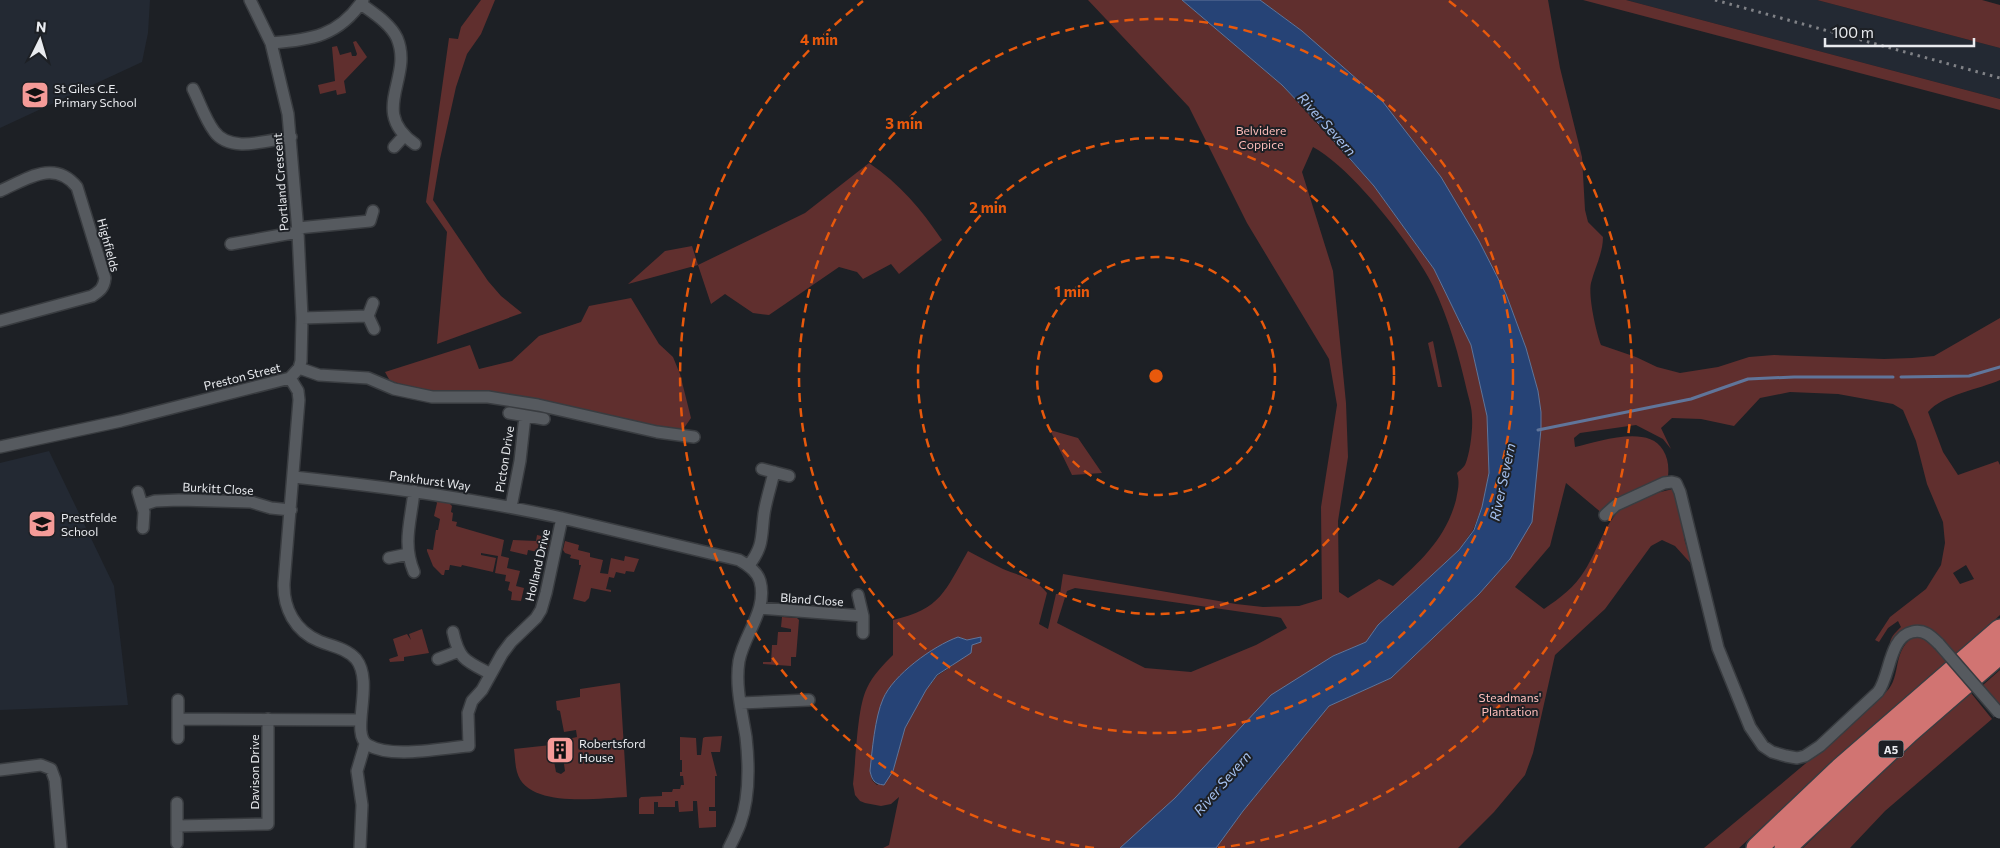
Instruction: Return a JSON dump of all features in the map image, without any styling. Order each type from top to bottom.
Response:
[{"type":"highway","name":"A5","points":[[1757,848],[1840,769],[2000,630]]},
{"type":"highway","name":"A5","points":[[1785,848],[1909,732],[2000,653]]},
{"type":"street","name":"Portland Crescent","points":[[250,0],[271,43],[283,87],[291,136],[302,318],[299,368]]},
{"type":"street","points":[[271,43],[318,37],[341,24],[362,2],[396,38],[400,60],[392,101],[392,112],[395,122],[404,136],[415,144]]},
{"type":"street","points":[[200,94],[214,132],[232,144],[291,136]]},
{"type":"street","points":[[394,147],[404,136]]},
{"type":"street","name":"Highfields","points":[[0,191],[49,171],[61,173],[71,180],[77,187],[105,278],[104,286],[92,296],[0,321]]},
{"type":"street","points":[[231,244],[245,247],[298,230],[373,220]]},
{"type":"street","points":[[373,303],[368,316],[374,329]]},
{"type":"street","points":[[302,318],[368,316]]},
{"type":"street","name":"Preston Street","points":[[0,446],[121,422],[290,378],[299,368],[319,375],[368,378],[394,389],[432,397],[488,397],[657,432],[694,437]]},
{"type":"street","points":[[290,378],[298,391],[299,400],[284,588],[287,609],[301,630],[318,641],[347,652],[356,659],[363,672],[360,731],[365,744],[357,771],[362,804],[360,848]]},
{"type":"street","points":[[510,413],[544,419]]},
{"type":"street","name":"Picton Drive","points":[[511,507],[526,416]]},
{"type":"street","points":[[762,469],[789,476]]},
{"type":"street","points":[[729,848],[740,823],[747,785],[746,739],[738,681],[742,649],[760,608],[760,581],[749,565],[756,556],[763,540],[764,514],[774,472]]},
{"type":"street","name":"Pankhurst Way","points":[[294,478],[414,491],[511,507],[562,518]]},
{"type":"street","points":[[1605,515],[1616,505],[1637,495],[1668,482],[1676,483],[1682,499],[1710,620],[1725,669],[1752,732],[1763,746],[1772,752],[1797,758],[1805,756],[1820,746],[1878,692],[1884,684],[1895,647],[1908,633],[1914,631],[1926,632],[1939,644],[2000,713]]},
{"type":"street","points":[[414,491],[411,521],[406,541],[414,572]]},
{"type":"street","points":[[138,492],[143,506],[142,528]]},
{"type":"street","name":"Burkitt Close","points":[[143,506],[155,501],[179,500],[251,502],[271,508],[291,510]]},
{"type":"street","name":"Holland Drive","points":[[365,744],[376,749],[396,752],[469,746],[469,707],[511,642],[523,633],[541,610],[553,566],[562,518],[740,560],[749,565]]},
{"type":"street","points":[[389,558],[408,554]]},
{"type":"street","name":"Bland Close","points":[[858,595],[863,616],[863,633]]},
{"type":"street","name":"Bland Close","points":[[760,608],[863,616]]},
{"type":"street","points":[[453,632],[463,658],[491,674]]},
{"type":"street","points":[[438,659],[459,651]]},
{"type":"street","points":[[178,700],[178,738]]},
{"type":"street","points":[[740,703],[809,700]]},
{"type":"street","name":"Davison Drive","points":[[178,719],[361,720]]},
{"type":"street","name":"Davison Drive","points":[[177,826],[268,824],[268,719]]},
{"type":"street","points":[[0,770],[41,765],[51,769],[55,780],[61,848]]},
{"type":"street","points":[[177,803],[177,843]]},
{"type":"shaded area","name":"St Giles C.E. Primary School","points":[[0,0],[150,0],[148,33],[142,62],[0,128]]},
{"type":"shaded area","points":[[1626,0],[1817,0],[2000,48],[2000,99]]},
{"type":"shaded area","name":"Prestfelde School","points":[[49,451],[114,586],[128,705],[0,710],[0,463]]},
{"type":"green space","points":[[481,0],[495,0],[481,34],[467,54],[456,87],[433,200],[488,281],[501,296],[522,313],[437,344],[447,232],[426,202],[449,38],[458,39],[461,27]]},
{"type":"green space","name":"Belvidere Coppice","points":[[1088,0],[1182,0],[1282,85],[1374,186],[1434,269],[1471,345],[1487,416],[1489,473],[1482,507],[1473,530],[1459,550],[1378,625],[1366,642],[1333,656],[1120,848],[883,848],[889,845],[899,797],[891,804],[881,806],[860,801],[855,795],[853,784],[856,748],[864,697],[872,679],[893,655],[893,620],[909,616],[932,604],[947,588],[968,551],[1003,569],[1027,578],[1043,588],[1047,593],[1039,624],[1048,629],[1056,594],[1060,594],[1063,574],[1263,607],[1299,606],[1322,599],[1321,507],[1337,405],[1329,359],[1247,223],[1189,107]],"holes":[[[1313,147],[1329,157],[1363,190],[1397,230],[1424,269],[1449,324],[1461,364],[1472,414],[1472,435],[1468,455],[1465,465],[1457,473],[1459,483],[1456,500],[1452,514],[1439,537],[1423,558],[1393,586],[1379,579],[1348,598],[1339,592],[1338,521],[1348,457],[1346,403],[1333,271],[1302,172]],[[1075,588],[1277,617],[1281,618],[1287,628],[1256,645],[1191,672],[1145,668],[1057,623],[1067,591]],[[958,637],[967,640],[953,665],[937,676],[926,690],[905,728],[893,771],[877,785],[872,780],[870,771]]]},
{"type":"green space","name":"Steadmans' Plantation","points":[[1260,0],[1548,0],[1560,68],[1582,157],[1585,210],[1588,222],[1603,237],[1602,249],[1590,289],[1593,314],[1601,345],[1636,357],[1657,367],[1680,373],[1718,367],[1749,357],[1774,355],[1884,359],[1912,358],[1934,356],[2000,318],[2000,380],[1942,401],[1928,412],[1943,452],[1958,475],[1998,461],[2000,465],[2000,615],[1955,657],[1928,629],[1890,648],[1891,639],[1901,627],[1898,621],[1888,628],[1879,642],[1875,640],[1890,617],[1926,589],[1941,565],[1945,543],[1943,522],[1927,484],[1916,441],[1903,410],[1893,404],[1838,394],[1790,392],[1760,398],[1734,426],[1701,419],[1672,418],[1661,428],[1671,449],[1663,439],[1636,425],[1580,433],[1574,438],[1575,447],[1609,439],[1635,436],[1656,442],[1666,456],[1668,476],[1603,514],[1566,483],[1550,546],[1515,587],[1544,609],[1577,582],[1590,562],[1608,526],[1619,511],[1637,499],[1673,489],[1678,496],[1685,542],[1694,567],[1675,546],[1662,540],[1651,546],[1605,609],[1555,655],[1533,753],[1525,775],[1494,812],[1458,848],[1216,848],[1243,811],[1329,706],[1391,678],[1479,594],[1510,559],[1541,430],[1538,391],[1526,348],[1506,294],[1479,241],[1302,31]],"holes":[[[1966,565],[1974,579],[1960,584],[1953,573]]]},
{"type":"green space","points":[[1583,0],[1626,0],[2000,99],[2000,110]]},
{"type":"green space","points":[[1817,0],[1982,0],[2000,5],[2000,48]]},
{"type":"green space","points":[[356,41],[367,57],[344,81],[346,93],[337,95],[336,90],[320,94],[318,85],[335,81],[332,47],[337,46],[340,55],[351,52],[352,56],[356,56],[353,42]]},
{"type":"green space","points":[[869,163],[891,180],[909,198],[942,240],[899,274],[891,264],[863,279],[857,272],[839,267],[769,315],[753,313],[725,294],[711,304],[698,265],[805,213]]},
{"type":"green space","points":[[692,246],[698,265],[628,284],[665,251]]},
{"type":"green space","points":[[631,298],[659,344],[673,357],[680,374],[691,418],[682,431],[621,421],[486,390],[431,392],[390,381],[385,372],[470,345],[479,369],[512,361],[539,336],[581,322],[589,306]]},
{"type":"green space","points":[[1433,341],[1442,387],[1438,387],[1428,343]]},
{"type":"green space","points":[[1050,430],[1078,438],[1102,473],[1072,475]]},
{"type":"green space","points":[[436,501],[449,503],[452,506],[452,521],[457,522],[456,526],[504,540],[501,556],[509,558],[507,568],[520,571],[516,586],[524,588],[521,601],[511,600],[512,592],[508,590],[510,582],[505,581],[506,575],[495,573],[498,556],[481,553],[481,555],[496,558],[493,572],[462,565],[461,567],[450,565],[449,570],[445,570],[444,575],[442,575],[433,566],[427,549],[433,550],[436,530],[438,530],[440,519],[434,516]]},
{"type":"green space","points":[[537,535],[550,538],[547,551],[538,549],[538,552],[528,550],[527,555],[510,551],[513,540],[536,541]]},
{"type":"green space","points":[[565,541],[579,545],[578,550],[590,553],[590,557],[603,560],[600,573],[608,574],[611,558],[624,561],[625,556],[639,559],[634,572],[626,571],[625,574],[616,572],[614,578],[609,577],[606,589],[611,590],[611,592],[591,588],[589,598],[585,602],[573,599],[581,565],[579,565],[579,560],[570,558],[571,555],[563,550]]},
{"type":"green space","points":[[782,617],[797,618],[799,620],[796,657],[791,657],[791,666],[763,664],[763,662],[771,662],[772,645],[777,645],[778,632],[791,632],[791,629],[781,627]]},
{"type":"green space","points":[[422,629],[429,653],[404,657],[404,661],[390,662],[389,659],[398,656],[393,639],[407,634],[411,640],[409,634]]},
{"type":"green space","points":[[1917,635],[1925,637],[1948,664],[1836,760],[1739,848],[1704,848],[1819,752],[1886,692],[1891,686],[1903,648]]},
{"type":"green space","points":[[2000,670],[2000,706],[1983,685]]},
{"type":"green space","points":[[620,683],[627,797],[565,799],[534,792],[523,784],[517,772],[514,749],[551,745],[556,772],[561,774],[565,771],[563,757],[570,755],[568,739],[577,737],[576,730],[564,732],[556,701],[580,697],[580,689]]},
{"type":"green space","points":[[1971,693],[1992,719],[1885,811],[1850,848],[1803,848],[1897,755]]},
{"type":"green space","points":[[722,736],[720,752],[711,752],[717,776],[715,776],[715,807],[709,807],[709,811],[716,811],[716,827],[699,828],[697,801],[693,801],[693,811],[679,812],[678,801],[675,801],[675,807],[658,807],[658,802],[654,802],[654,814],[639,814],[639,799],[641,797],[662,796],[662,792],[672,792],[673,789],[680,789],[681,785],[684,785],[683,776],[680,776],[682,760],[680,760],[680,737],[696,738],[697,755],[701,755],[703,738]]},
{"type":"water","name":"River Severn","points":[[1182,0],[1260,0],[1302,31],[1383,102],[1441,177],[1479,241],[1506,294],[1526,348],[1538,391],[1541,429],[1532,522],[1510,559],[1479,594],[1391,678],[1329,706],[1243,811],[1216,848],[1120,848],[1175,798],[1271,695],[1333,656],[1366,642],[1378,625],[1459,550],[1474,530],[1482,507],[1489,473],[1487,416],[1471,345],[1434,269],[1374,186],[1320,125],[1282,85]]},
{"type":"water","points":[[958,637],[967,640],[981,637],[981,642],[972,645],[971,653],[937,675],[926,690],[905,728],[893,771],[884,785],[876,783],[870,771],[873,744],[880,706],[888,690],[895,680],[915,662],[937,647]]},
{"type":"waterway","points":[[1901,377],[1969,376],[2000,367]]},
{"type":"waterway","points":[[1538,430],[1691,399],[1748,379],[1893,377]]},
{"type":"railway","points":[[1715,0],[2000,78]]},
{"type":"place","name":"St Giles C.E. Primary School","points":[[35,95]]},
{"type":"place","name":"Prestfelde School","points":[[42,524]]},
{"type":"place","name":"Robertsford House","points":[[560,750]]}]
